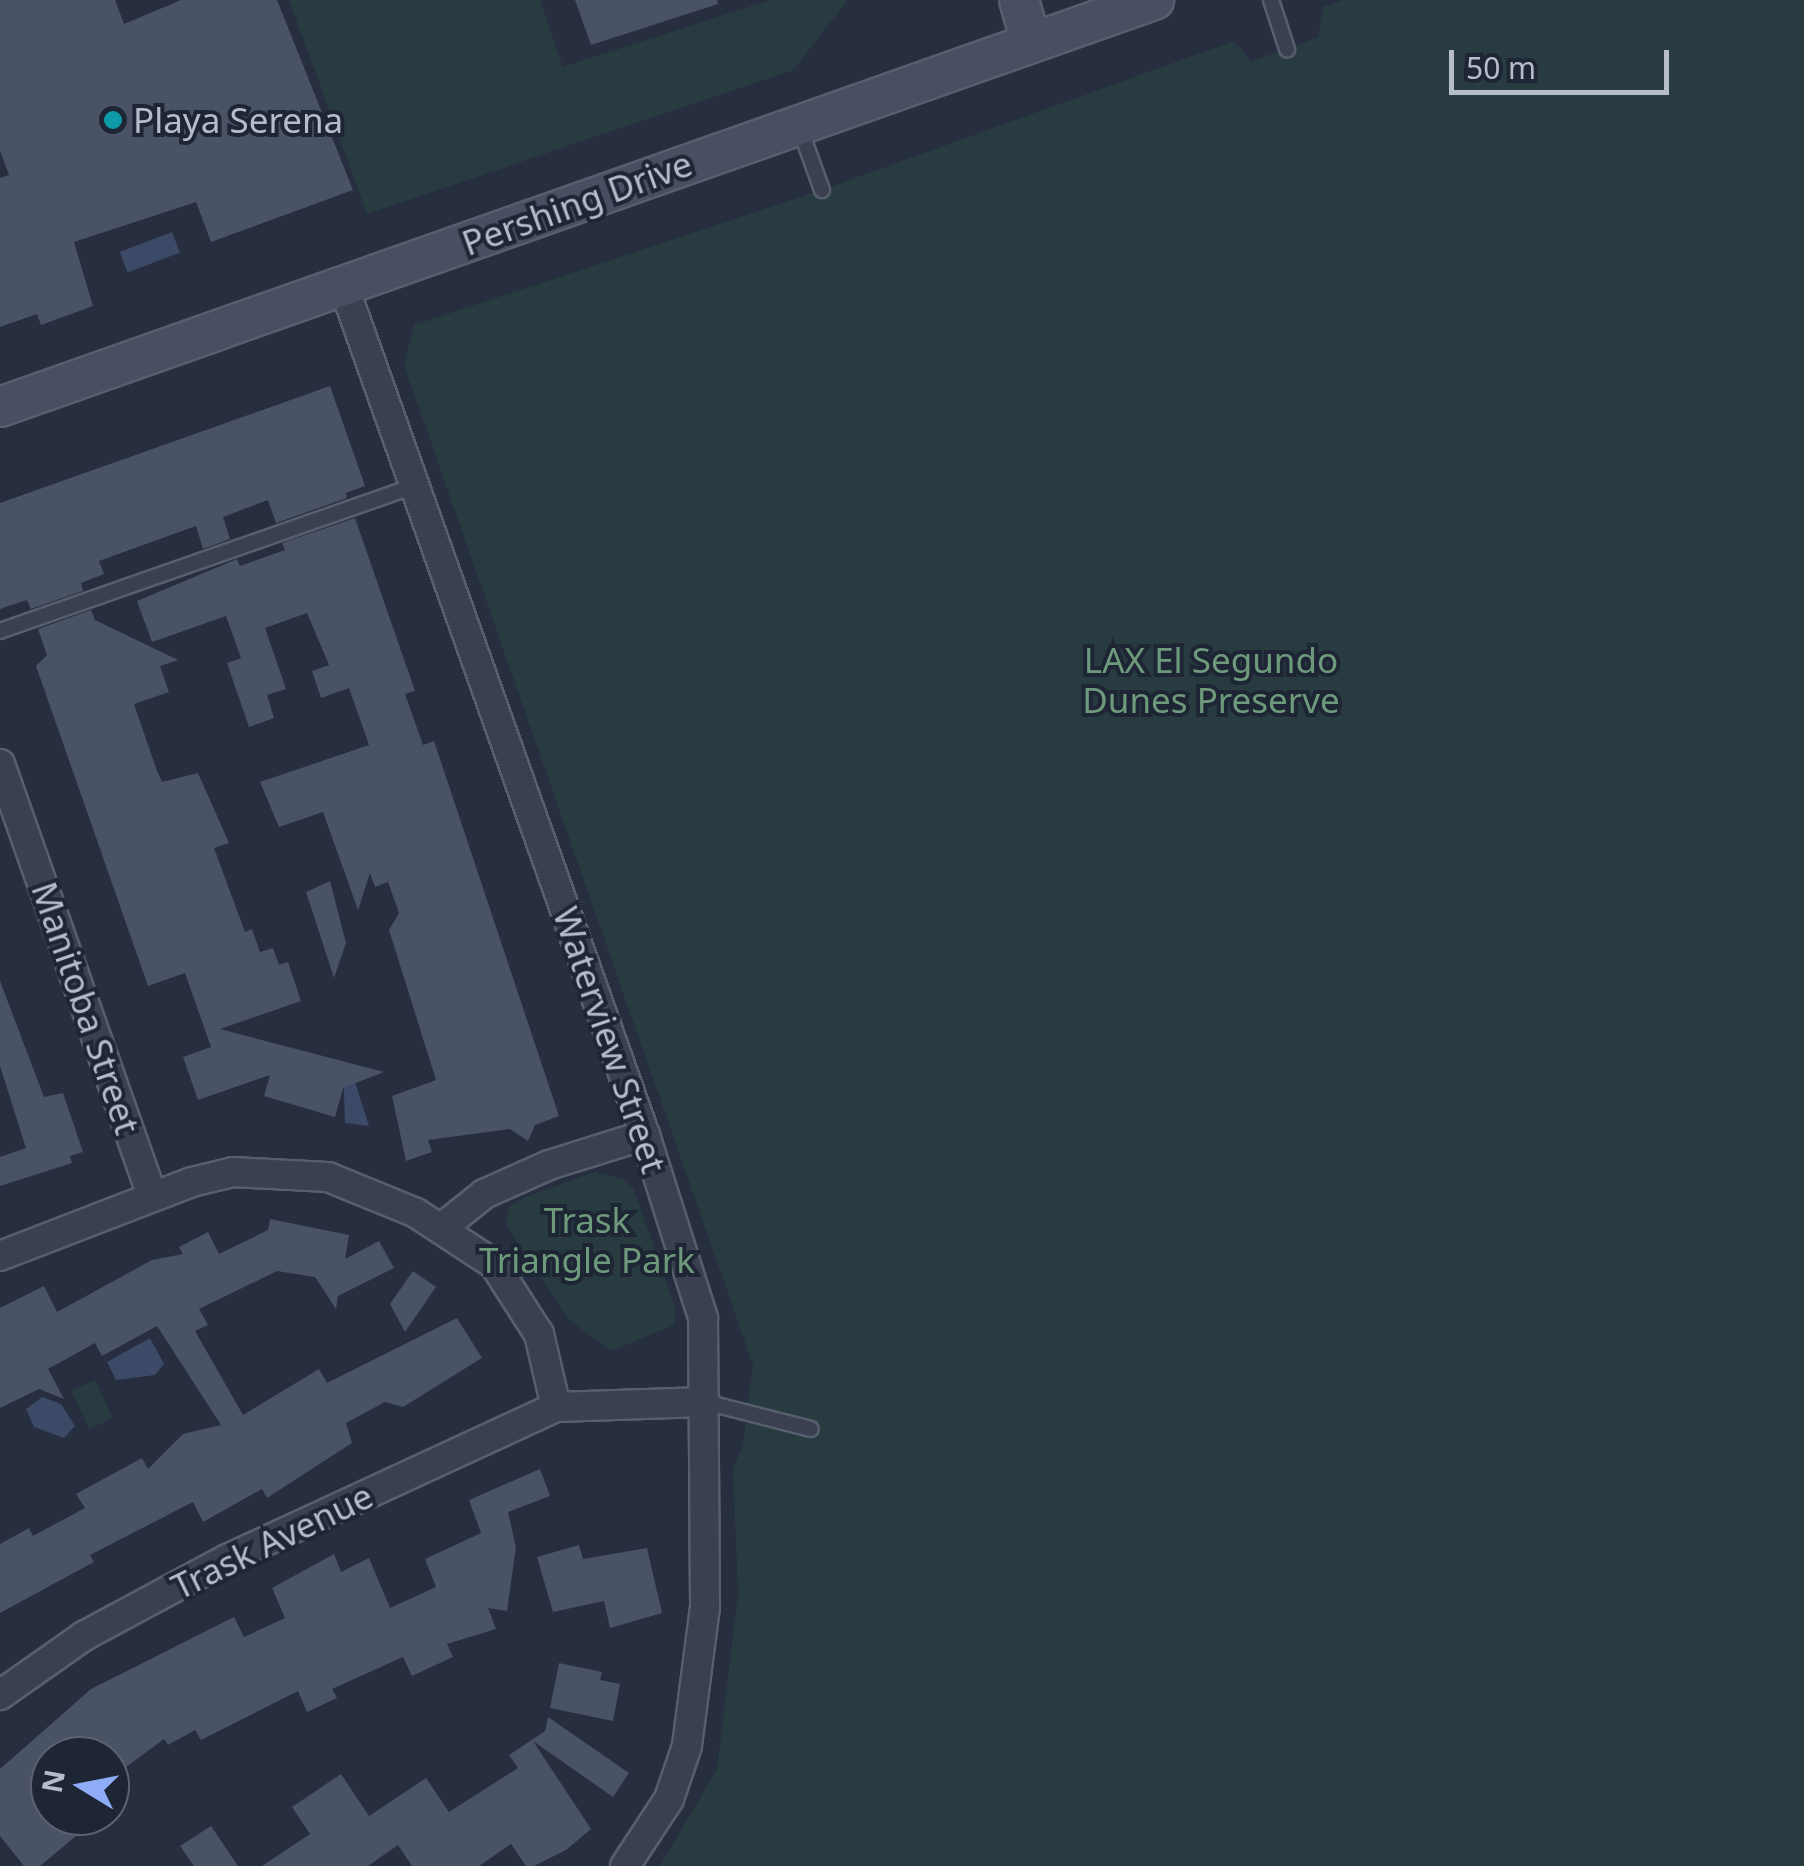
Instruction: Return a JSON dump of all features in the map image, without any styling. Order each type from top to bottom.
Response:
[{"type":"main road","points":[[1019,0],[1031,42]]},
{"type":"main road","name":"Pershing Drive","points":[[0,407],[1031,42],[1071,13],[1154,0]]},
{"type":"street","name":"Waterview Street","points":[[344,288],[645,1135],[702,1318],[705,1607],[687,1746],[669,1799],[625,1866]]},
{"type":"street","name":"Manitoba Street","points":[[0,764],[152,1196]]},
{"type":"street","points":[[443,1227],[484,1194],[549,1165],[645,1135]]},
{"type":"street","points":[[0,1256],[152,1196],[233,1172],[280,1171],[328,1178],[443,1227],[494,1264],[521,1299],[539,1334],[556,1407],[704,1402]]},
{"type":"street","name":"Trask Avenue","points":[[0,1695],[84,1636],[227,1560],[556,1407]]},
{"type":"lane","points":[[1271,0],[1287,49]]},
{"type":"lane","points":[[799,125],[822,190]]},
{"type":"lane","points":[[0,631],[414,486]]},
{"type":"lane","points":[[704,1402],[810,1429]]},
{"type":"green space","points":[[289,0],[540,0],[563,67],[770,0],[848,0],[793,70],[367,214]]},
{"type":"green space","name":"LAX El Segundo Dunes Preserve","points":[[1343,0],[1804,0],[1804,1866],[660,1866],[717,1769],[738,1595],[733,1469],[743,1444],[753,1365],[404,365],[414,325],[822,190],[1234,41],[1251,61],[1287,49],[1318,37],[1323,7]]},
{"type":"green space","name":"Trask Triangle Park","points":[[594,1172],[623,1179],[634,1190],[676,1309],[674,1325],[611,1351],[569,1320],[506,1225],[508,1208],[523,1198]]},
{"type":"green space","points":[[95,1380],[113,1418],[89,1429],[71,1391]]},
{"type":"water","points":[[172,232],[180,253],[128,273],[120,252]]},
{"type":"water","points":[[343,1069],[352,1072],[369,1126],[345,1123]]},
{"type":"water","points":[[150,1338],[164,1364],[155,1375],[116,1380],[107,1362]]},
{"type":"water","points":[[42,1397],[61,1404],[75,1426],[64,1438],[34,1427],[26,1409]]},
{"type":"building","name":"Playa Serena","points":[[0,0],[115,0],[124,24],[181,0],[277,0],[353,190],[211,242],[196,202],[74,242],[93,306],[41,325],[37,314],[0,327],[0,178],[9,175],[0,151]]},
{"type":"building","points":[[575,0],[717,0],[718,4],[591,45]]},
{"type":"building","points":[[330,386],[365,486],[346,493],[347,498],[276,523],[268,500],[223,517],[230,539],[203,549],[196,526],[99,561],[104,574],[81,583],[83,591],[31,609],[27,600],[0,609],[0,503]]},
{"type":"building","points":[[355,518],[415,691],[405,694],[423,745],[434,741],[559,1116],[535,1125],[528,1141],[510,1129],[428,1140],[432,1152],[406,1161],[392,1096],[436,1080],[389,930],[399,913],[388,882],[375,887],[370,873],[358,910],[323,812],[279,827],[260,782],[369,745],[349,688],[321,698],[312,671],[329,665],[307,613],[265,628],[286,689],[267,695],[274,718],[249,727],[227,663],[241,658],[226,616],[152,642],[137,601],[237,559],[240,566],[285,550],[282,543]]},
{"type":"building","points":[[91,610],[95,620],[178,660],[160,666],[169,692],[134,704],[157,771],[162,782],[198,773],[229,843],[214,848],[245,932],[252,929],[260,952],[273,948],[279,965],[288,962],[301,1001],[220,1029],[384,1072],[343,1088],[335,1117],[264,1096],[270,1075],[198,1100],[183,1057],[211,1047],[185,973],[148,986],[36,666],[47,655],[38,629]]},
{"type":"building","points":[[330,881],[346,943],[334,978],[306,892]]},
{"type":"building","points":[[0,981],[44,1097],[63,1093],[83,1152],[70,1156],[72,1163],[0,1186],[0,1157],[26,1148],[0,1066]]},
{"type":"building","points":[[270,1219],[349,1235],[345,1259],[379,1241],[394,1268],[338,1296],[336,1309],[315,1277],[277,1271],[199,1309],[208,1325],[195,1331],[243,1415],[319,1369],[327,1383],[457,1318],[482,1358],[403,1407],[385,1402],[346,1423],[352,1443],[267,1498],[262,1489],[203,1522],[193,1502],[90,1555],[94,1562],[0,1613],[0,1544],[29,1528],[33,1536],[85,1508],[76,1494],[142,1458],[148,1469],[183,1434],[221,1425],[157,1326],[102,1356],[95,1343],[48,1369],[64,1399],[39,1389],[0,1408],[0,1308],[44,1286],[57,1312],[152,1260],[183,1254],[179,1247],[208,1232],[219,1254],[268,1230]]},
{"type":"building","points":[[413,1271],[436,1287],[405,1332],[390,1304]]},
{"type":"building","points":[[540,1469],[550,1496],[508,1512],[516,1547],[507,1611],[488,1608],[496,1629],[447,1644],[453,1657],[412,1676],[403,1657],[332,1689],[337,1698],[307,1712],[298,1691],[201,1740],[195,1730],[168,1745],[164,1739],[130,1764],[130,1736],[38,1736],[91,1689],[234,1617],[244,1637],[285,1618],[272,1588],[334,1554],[341,1572],[369,1558],[390,1608],[436,1587],[425,1559],[481,1533],[469,1500]]},
{"type":"building","points":[[579,1545],[583,1559],[647,1548],[662,1613],[610,1628],[604,1601],[553,1612],[537,1557]]},
{"type":"building","points":[[559,1663],[602,1672],[600,1680],[620,1684],[613,1721],[550,1708]]},
{"type":"building","points":[[548,1717],[629,1773],[613,1797],[533,1741],[591,1829],[566,1850],[534,1866],[526,1866],[511,1844],[479,1866],[412,1866],[398,1845],[368,1866],[262,1866],[310,1834],[292,1807],[341,1774],[369,1816],[426,1778],[449,1812],[518,1768],[509,1755],[545,1731]]},
{"type":"building","points":[[30,1743],[30,1836],[76,1836],[40,1866],[24,1866],[0,1836],[0,1769]]},
{"type":"building","points":[[211,1826],[238,1866],[194,1866],[180,1846]]},
{"type":"place","name":"Playa Serena","points":[[113,120]]}]
